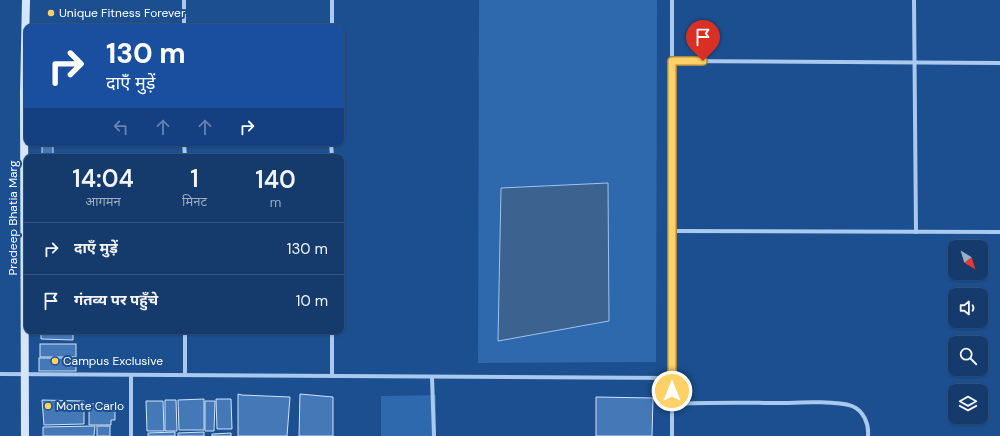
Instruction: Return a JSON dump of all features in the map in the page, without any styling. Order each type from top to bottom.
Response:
[{"type":"street","name":"Pradeep Bhatia Marg","points":[[26,0],[26,24]]},
{"type":"street","points":[[184,0],[184,24]]},
{"type":"street","points":[[332,0],[332,24]]},
{"type":"street","points":[[672,0],[672,436]]},
{"type":"street","points":[[914,0],[916,232]]},
{"type":"street","points":[[672,61],[1000,63]]},
{"type":"street","points":[[672,231],[1000,232]]},
{"type":"street","name":"Pradeep Bhatia Marg","points":[[25,334],[25,436]]},
{"type":"street","points":[[185,334],[185,375]]},
{"type":"street","points":[[332,334],[332,376]]},
{"type":"street","points":[[0,374],[672,378]]},
{"type":"street","points":[[130,375],[131,436]]},
{"type":"street","points":[[432,377],[434,436]]},
{"type":"street","points":[[672,404],[807,402],[844,404],[853,406],[861,412],[868,423],[868,436]]},
{"type":"shaded area","points":[[479,0],[657,0],[656,362],[478,363]]},
{"type":"shaded area","points":[[608,183],[609,321],[498,341],[501,188]]},
{"type":"shaded area","points":[[436,395],[436,436],[381,436],[381,396]]},
{"type":"building","points":[[42,146],[53,146],[53,154],[42,154]]},
{"type":"building","points":[[41,334],[73,334],[73,340],[41,339]]},
{"type":"building","points":[[40,344],[76,344],[76,357],[40,357]]},
{"type":"building","points":[[39,358],[76,358],[76,371],[39,371]]},
{"type":"building","points":[[238,394],[290,397],[287,436],[238,436]]},
{"type":"building","points":[[300,394],[333,397],[333,436],[299,436]]},
{"type":"building","points":[[596,397],[653,398],[652,436],[596,436]]},
{"type":"building","points":[[204,399],[204,430],[179,430],[178,400]]},
{"type":"building","points":[[216,399],[231,399],[232,429],[217,429]]},
{"type":"building","points":[[42,400],[84,401],[84,424],[44,425]]},
{"type":"building","points":[[165,400],[176,400],[177,431],[165,431]]},
{"type":"building","points":[[146,401],[163,401],[164,431],[147,431]]},
{"type":"building","points":[[205,401],[215,401],[214,431],[205,431]]},
{"type":"building","points":[[115,403],[115,420],[111,420],[111,425],[89,425],[89,404]]},
{"type":"building","points":[[95,426],[94,436],[43,436],[43,427]]},
{"type":"building","points":[[97,426],[110,426],[110,436],[97,436]]},
{"type":"building","points":[[175,432],[175,436],[148,436],[148,433]]},
{"type":"building","points":[[204,432],[204,436],[178,436],[178,433]]},
{"type":"building","points":[[231,433],[231,436],[212,436],[212,434]]},
{"type":"place","name":"Unique Fitness Forever","points":[[51,13]]},
{"type":"place","name":"Campus Exclusive","points":[[55,361]]},
{"type":"place","name":"Monte Carlo","points":[[48,406]]},
{"type":"route","points":[[672,391],[672,61],[703,61]]}]
